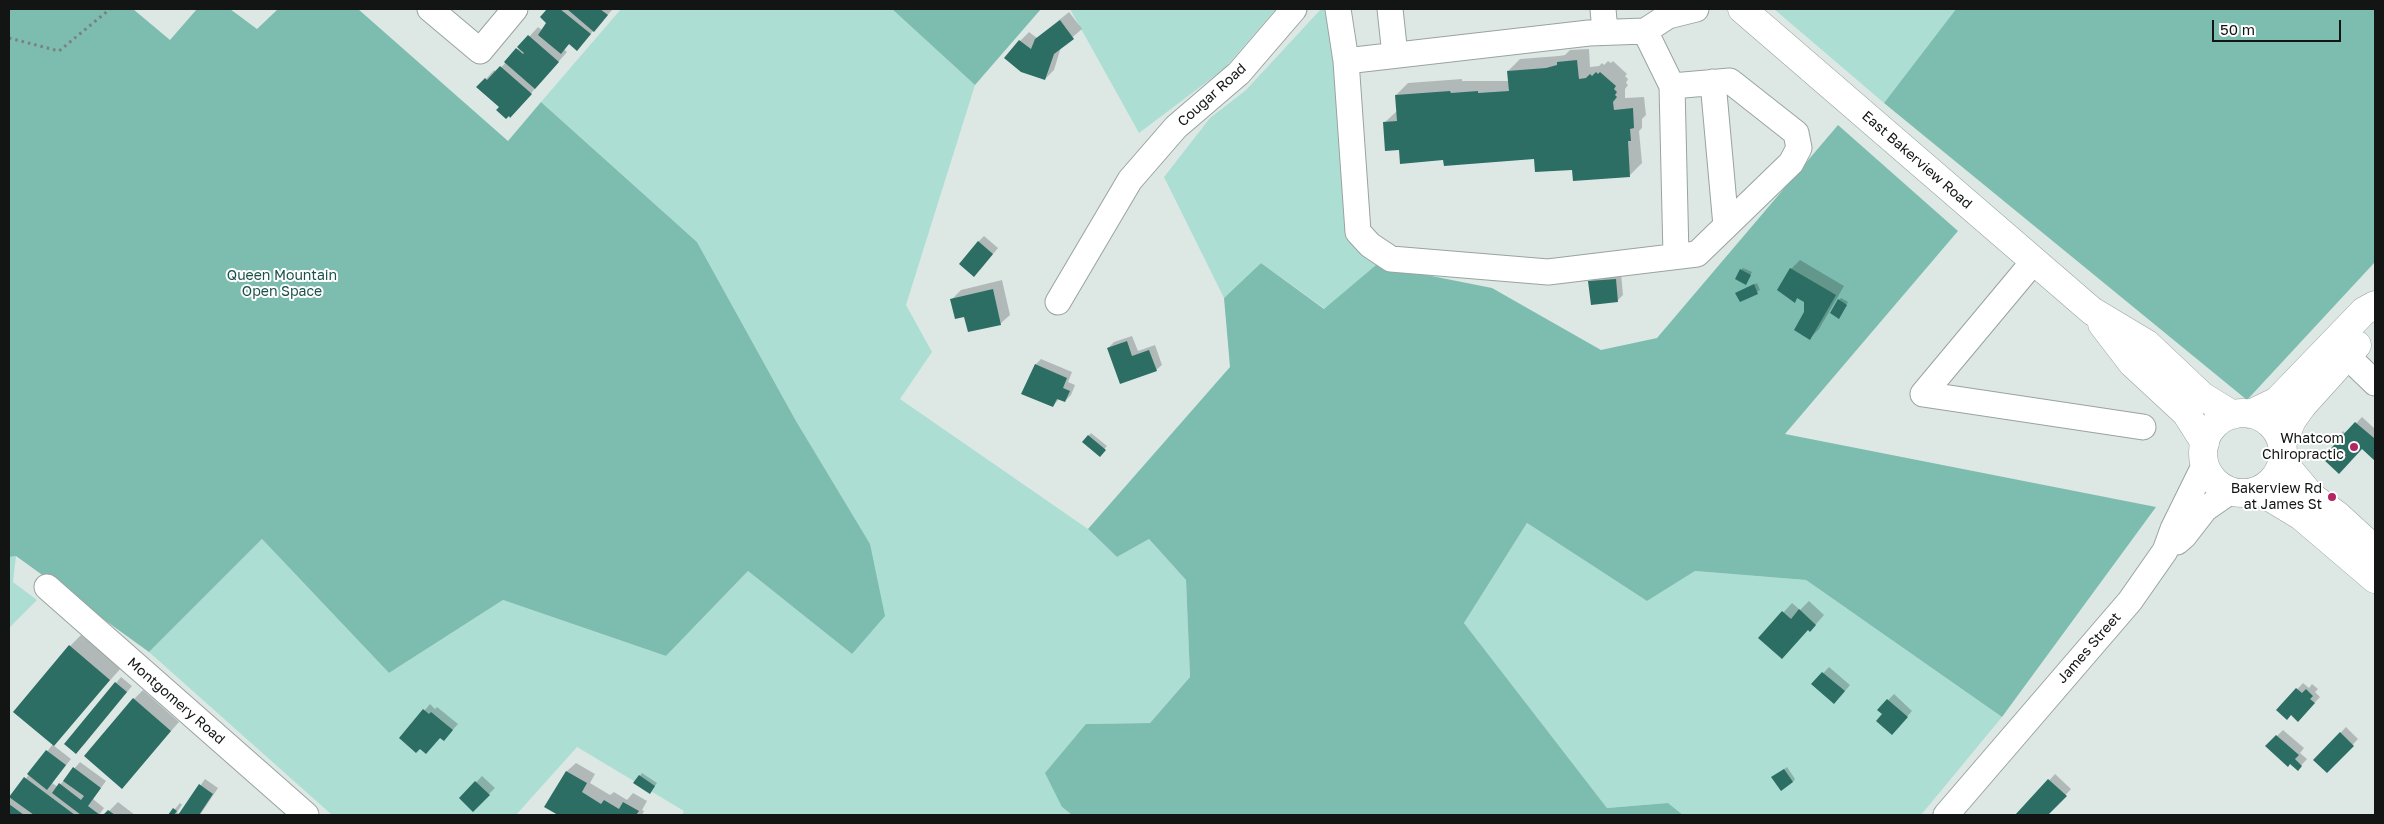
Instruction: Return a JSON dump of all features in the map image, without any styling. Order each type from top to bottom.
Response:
[{"type":"main road","name":"East Bakerview Road","points":[[1742,9],[2092,311],[2147,344],[2202,396],[2242,415]]},
{"type":"main road","points":[[2375,305],[2364,312],[2334,355],[2292,420],[2275,477],[2258,490],[2247,493],[2231,491],[2214,480],[2205,453],[2218,423],[2278,401],[2334,355],[2375,324]]},
{"type":"main road","name":"East Bakerview Road","points":[[2092,311],[2132,363],[2186,413],[2205,453]]},
{"type":"main road","points":[[2242,415],[2267,422],[2273,428],[2282,453],[2312,497],[2337,515],[2375,550]]},
{"type":"main road","points":[[2258,490],[2301,516],[2375,579]]},
{"type":"street","points":[[430,9],[480,51],[515,9]]},
{"type":"street","name":"Cougar Road","points":[[1058,302],[1130,180],[1176,127],[1239,73],[1294,9]]},
{"type":"street","points":[[1338,9],[1346,61],[1358,232],[1370,245],[1391,259],[1548,272],[1697,254],[1791,163],[1799,148],[1796,133],[1785,122],[1730,81],[1672,86]]},
{"type":"street","points":[[1390,9],[1395,55]]},
{"type":"street","points":[[1645,31],[1670,13],[1696,9]]},
{"type":"street","points":[[1346,61],[1395,55],[1604,20],[1645,31],[1672,86],[1676,256]]},
{"type":"street","points":[[1713,82],[1726,226]]},
{"type":"street","points":[[2034,261],[1923,394],[2143,427]]},
{"type":"street","points":[[2334,355],[2375,383]]},
{"type":"street","name":"James Street","points":[[1946,815],[2130,601],[2165,551],[2205,453]]},
{"type":"street","points":[[2165,551],[2184,536],[2204,509],[2231,491]]},
{"type":"street","name":"Montgomery Road","points":[[47,587],[306,815]]},
{"type":"path","points":[[9,38],[60,51],[110,9]]},
{"type":"green space","name":"Queen Mountain Open Space","points":[[9,9],[133,9],[170,40],[197,9],[230,9],[257,29],[278,9],[358,9],[508,141],[541,102],[697,242],[796,421],[870,544],[885,616],[852,654],[748,571],[666,656],[503,600],[389,673],[262,539],[149,652],[16,556],[9,557]]},
{"type":"green space","points":[[621,9],[892,9],[975,85],[906,305],[932,352],[900,399],[1088,529],[1117,557],[1149,539],[1186,580],[1190,677],[1150,723],[1086,724],[1062,807],[1072,815],[682,815],[684,811],[577,747],[516,815],[332,815],[149,652],[262,539],[389,673],[503,600],[666,656],[748,571],[852,654],[869,544],[796,421],[697,242],[541,102]]},
{"type":"green space","points":[[892,9],[1041,9],[975,85]]},
{"type":"green space","points":[[1070,9],[1276,9],[1224,69],[1139,133]]},
{"type":"green space","points":[[1321,9],[1329,9],[1347,235],[1376,265],[1325,309],[1261,263],[1224,298],[1164,177],[1210,118],[1246,90]]},
{"type":"green space","points":[[1774,9],[1956,9],[1884,103]]},
{"type":"green space","points":[[1956,9],[2375,9],[2375,262],[2247,400],[1884,103]]},
{"type":"green space","points":[[1838,125],[1958,231],[1785,434],[2156,507],[2002,717],[1806,580],[1695,571],[1647,601],[1527,523],[1464,623],[1607,808],[1668,803],[1683,815],[1072,815],[1062,807],[1045,773],[1086,724],[1150,723],[1190,677],[1186,580],[1149,539],[1117,557],[1088,529],[1230,367],[1224,298],[1261,263],[1324,309],[1376,265],[1492,288],[1601,350],[1657,338]]},
{"type":"green space","points":[[1527,523],[1647,601],[1695,571],[1806,580],[2002,717],[1921,815],[1683,815],[1668,803],[1607,808],[1464,623]]},
{"type":"green space","points":[[16,556],[13,582],[37,600],[9,628],[9,557]]},
{"type":"building","points":[[547,9],[560,9],[591,34],[577,51],[569,44],[561,54],[538,35],[546,23],[540,17]]},
{"type":"building","points":[[567,9],[600,9],[608,15],[594,32]]},
{"type":"building","points":[[1060,20],[1074,39],[1054,54],[1045,80],[1021,72],[1004,58],[1019,40],[1031,49],[1035,39]]},
{"type":"building","points":[[528,35],[559,62],[535,89],[504,62],[516,48],[524,53],[517,47]]},
{"type":"building","points":[[1577,60],[1579,79],[1600,72],[1616,86],[1614,89],[1617,92],[1615,95],[1617,97],[1613,102],[1614,110],[1633,108],[1634,128],[1630,129],[1631,141],[1628,141],[1630,177],[1573,181],[1572,170],[1535,172],[1534,159],[1444,166],[1443,160],[1400,164],[1399,150],[1385,151],[1383,122],[1397,121],[1395,95],[1450,91],[1451,93],[1478,91],[1478,93],[1509,91],[1507,71],[1546,68],[1557,65],[1557,62]]},
{"type":"building","points":[[500,66],[532,94],[510,118],[509,116],[506,119],[496,110],[499,107],[476,87],[485,78],[487,80]]},
{"type":"building","points":[[978,241],[993,254],[974,277],[959,264]]},
{"type":"building","points":[[1790,268],[1836,295],[1810,340],[1794,330],[1804,312],[1804,302],[1797,298],[1795,303],[1777,290]]},
{"type":"building","points":[[1740,269],[1751,275],[1746,285],[1735,279]]},
{"type":"building","points":[[1616,279],[1618,302],[1591,305],[1588,281]]},
{"type":"building","points":[[1754,284],[1758,294],[1740,302],[1735,293]]},
{"type":"building","points":[[993,289],[1001,325],[968,332],[964,317],[955,319],[950,299]]},
{"type":"building","points":[[1838,299],[1847,305],[1839,319],[1830,313]]},
{"type":"building","points":[[1127,341],[1132,356],[1149,350],[1157,371],[1120,384],[1107,348]]},
{"type":"building","points":[[1035,364],[1067,378],[1063,388],[1070,391],[1065,402],[1057,399],[1053,407],[1021,394]]},
{"type":"building","name":"Whatcom Chiropractic","points":[[2355,422],[2374,438],[2375,436],[2375,461],[2362,449],[2339,474],[2322,458],[2334,445],[2331,442],[2337,436],[2339,439]]},
{"type":"building","points":[[1088,435],[1106,450],[1100,457],[1082,442]]},
{"type":"building","points":[[1799,609],[1816,625],[1810,632],[1808,630],[1782,659],[1758,638],[1782,611],[1791,619]]},
{"type":"building","points":[[69,645],[110,680],[54,746],[13,712]]},
{"type":"building","points":[[1822,672],[1845,691],[1834,704],[1811,684]]},
{"type":"building","points":[[115,682],[127,692],[76,754],[64,744]]},
{"type":"building","points":[[2296,688],[2302,693],[2306,689],[2313,696],[2310,699],[2315,703],[2298,722],[2291,715],[2287,720],[2276,710]]},
{"type":"building","points":[[133,698],[171,731],[122,789],[84,756]]},
{"type":"building","points":[[1887,699],[1908,717],[1892,735],[1876,721],[1882,714],[1877,710]]},
{"type":"building","points":[[423,709],[429,714],[431,712],[453,730],[444,741],[440,738],[426,754],[420,749],[416,753],[399,738]]},
{"type":"building","points":[[2340,732],[2354,746],[2327,773],[2313,760]]},
{"type":"building","points":[[2276,735],[2299,755],[2295,759],[2302,766],[2298,771],[2290,764],[2288,767],[2265,746]]},
{"type":"building","points":[[46,750],[66,765],[47,790],[27,774]]},
{"type":"building","points":[[73,767],[101,788],[88,806],[100,815],[81,815],[52,793],[59,783],[81,800],[84,796],[63,781]]},
{"type":"building","points":[[1784,769],[1793,782],[1781,791],[1771,777]]},
{"type":"building","points":[[566,771],[587,783],[582,792],[601,804],[604,800],[619,809],[623,802],[639,811],[636,815],[558,815],[544,807]]},
{"type":"building","points":[[639,775],[655,786],[650,794],[633,783]]},
{"type":"building","points":[[24,777],[75,815],[34,815],[9,797]]},
{"type":"building","points":[[2048,779],[2067,796],[2048,815],[2015,815]]},
{"type":"building","points":[[475,781],[490,795],[473,812],[459,798]]},
{"type":"building","points":[[199,784],[213,794],[199,815],[178,815]]},
{"type":"building","points":[[9,804],[24,815],[9,815]]},
{"type":"building","points":[[173,808],[177,811],[174,815],[168,815]]},
{"type":"building","points":[[108,810],[115,815],[103,815]]},
{"type":"place","name":"Whatcom Chiropractic","points":[[2354,447]]},
{"type":"place","name":"Bakerview Rd at James St","points":[[2332,497]]}]
